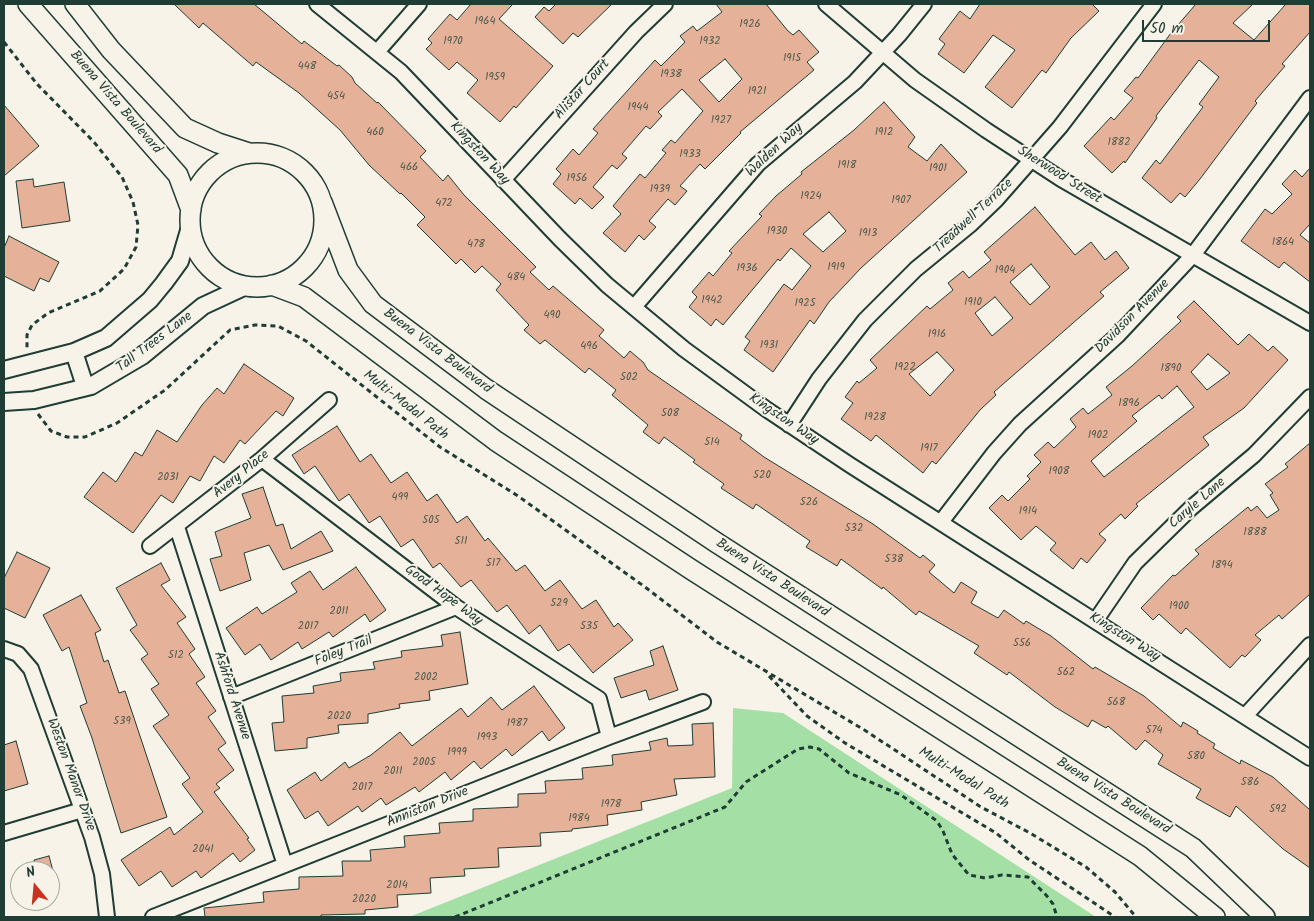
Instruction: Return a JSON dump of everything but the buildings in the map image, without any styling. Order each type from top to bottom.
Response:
[{"type":"main road","name":"Buena Vista Boulevard","points":[[28,4],[178,175],[196,248],[208,266],[225,279],[246,286],[272,285],[292,277],[308,263],[320,245],[324,224],[322,202]]},
{"type":"main road","name":"Buena Vista Boulevard","points":[[75,4],[111,50],[185,128],[218,143],[248,153]]},
{"type":"main road","name":"Buena Vista Boulevard","points":[[190,218],[197,189],[210,172],[228,159],[248,153],[268,153],[286,159],[302,170],[315,185],[348,270],[373,304],[380,310],[486,389],[717,543],[1193,848],[1265,917]]},
{"type":"main road","name":"Buena Vista Boulevard","points":[[272,285],[304,297],[496,442],[667,554],[1140,856],[1214,917]]},
{"type":"street","name":"Kingston Way","points":[[317,4],[377,52],[439,110],[560,239],[634,307],[684,348],[789,425],[1310,758]]},
{"type":"street","points":[[377,52],[419,4]]},
{"type":"street","name":"Alistar Court","points":[[503,180],[623,45],[665,4]]},
{"type":"street","name":"Sherwood Street","points":[[826,4],[883,53],[962,114],[1032,160],[1310,323]]},
{"type":"street","name":"Walden Way","points":[[634,307],[758,164],[793,132],[855,82],[883,53],[924,4]]},
{"type":"street","name":"Treadwell Terrace","points":[[789,425],[839,352],[888,294],[970,224],[1032,160],[1154,4]]},
{"type":"street","name":"Davidson Avenue","points":[[941,522],[1020,424],[1118,335],[1192,255],[1310,98]]},
{"type":"street","points":[[4,370],[27,366],[74,352],[106,338],[150,300],[180,261],[190,218]]},
{"type":"street","name":"Tall Trees Lane","points":[[4,402],[34,400],[91,386],[118,372],[170,335],[203,306],[246,286]]},
{"type":"street","points":[[74,352],[85,386]]},
{"type":"street","name":"Caryle Lane","points":[[1096,620],[1135,563],[1191,508],[1254,455],[1310,397]]},
{"type":"street","name":"Avery Place","points":[[150,546],[262,459],[329,400]]},
{"type":"street","name":"Good Hope Way","points":[[262,459],[456,607],[599,699],[609,737]]},
{"type":"street","name":"Ashford Avenue","points":[[176,527],[285,865]]},
{"type":"street","name":"Foley Trail","points":[[231,697],[456,607]]},
{"type":"street","points":[[1245,716],[1310,644]]},
{"type":"street","name":"Weston Manor Drive","points":[[4,649],[18,654],[31,669],[82,810],[102,874],[107,917]]},
{"type":"street","name":"Anniston Drive","points":[[153,917],[609,737],[703,702]]},
{"type":"street","points":[[4,833],[82,810]]},
{"type":"path","points":[[4,42],[37,84],[94,142],[122,177],[133,202],[138,225],[136,246],[124,269],[100,291],[48,314],[32,325],[27,335],[27,366]]},
{"type":"path","name":"Multi-Modal Path","points":[[34,400],[40,418],[51,431],[67,437],[85,437],[117,423],[165,390],[230,330],[255,325],[278,326],[306,341],[440,448],[518,496],[645,587],[717,642],[767,674],[805,693],[866,731],[981,807],[1086,867],[1115,892],[1136,917]]},
{"type":"path","name":"Multi-Modal Path","points":[[767,674],[806,716],[845,742],[996,833],[1028,859],[1115,917]]},
{"type":"path","points":[[455,917],[725,808],[746,782],[798,749],[810,747],[819,749],[849,773],[901,795],[936,821],[943,831],[952,854],[969,874],[985,878],[1002,875],[1028,878],[1053,904],[1057,917]]},
{"type":"green space","points":[[733,708],[783,713],[1096,917],[409,917],[732,788]]}]
